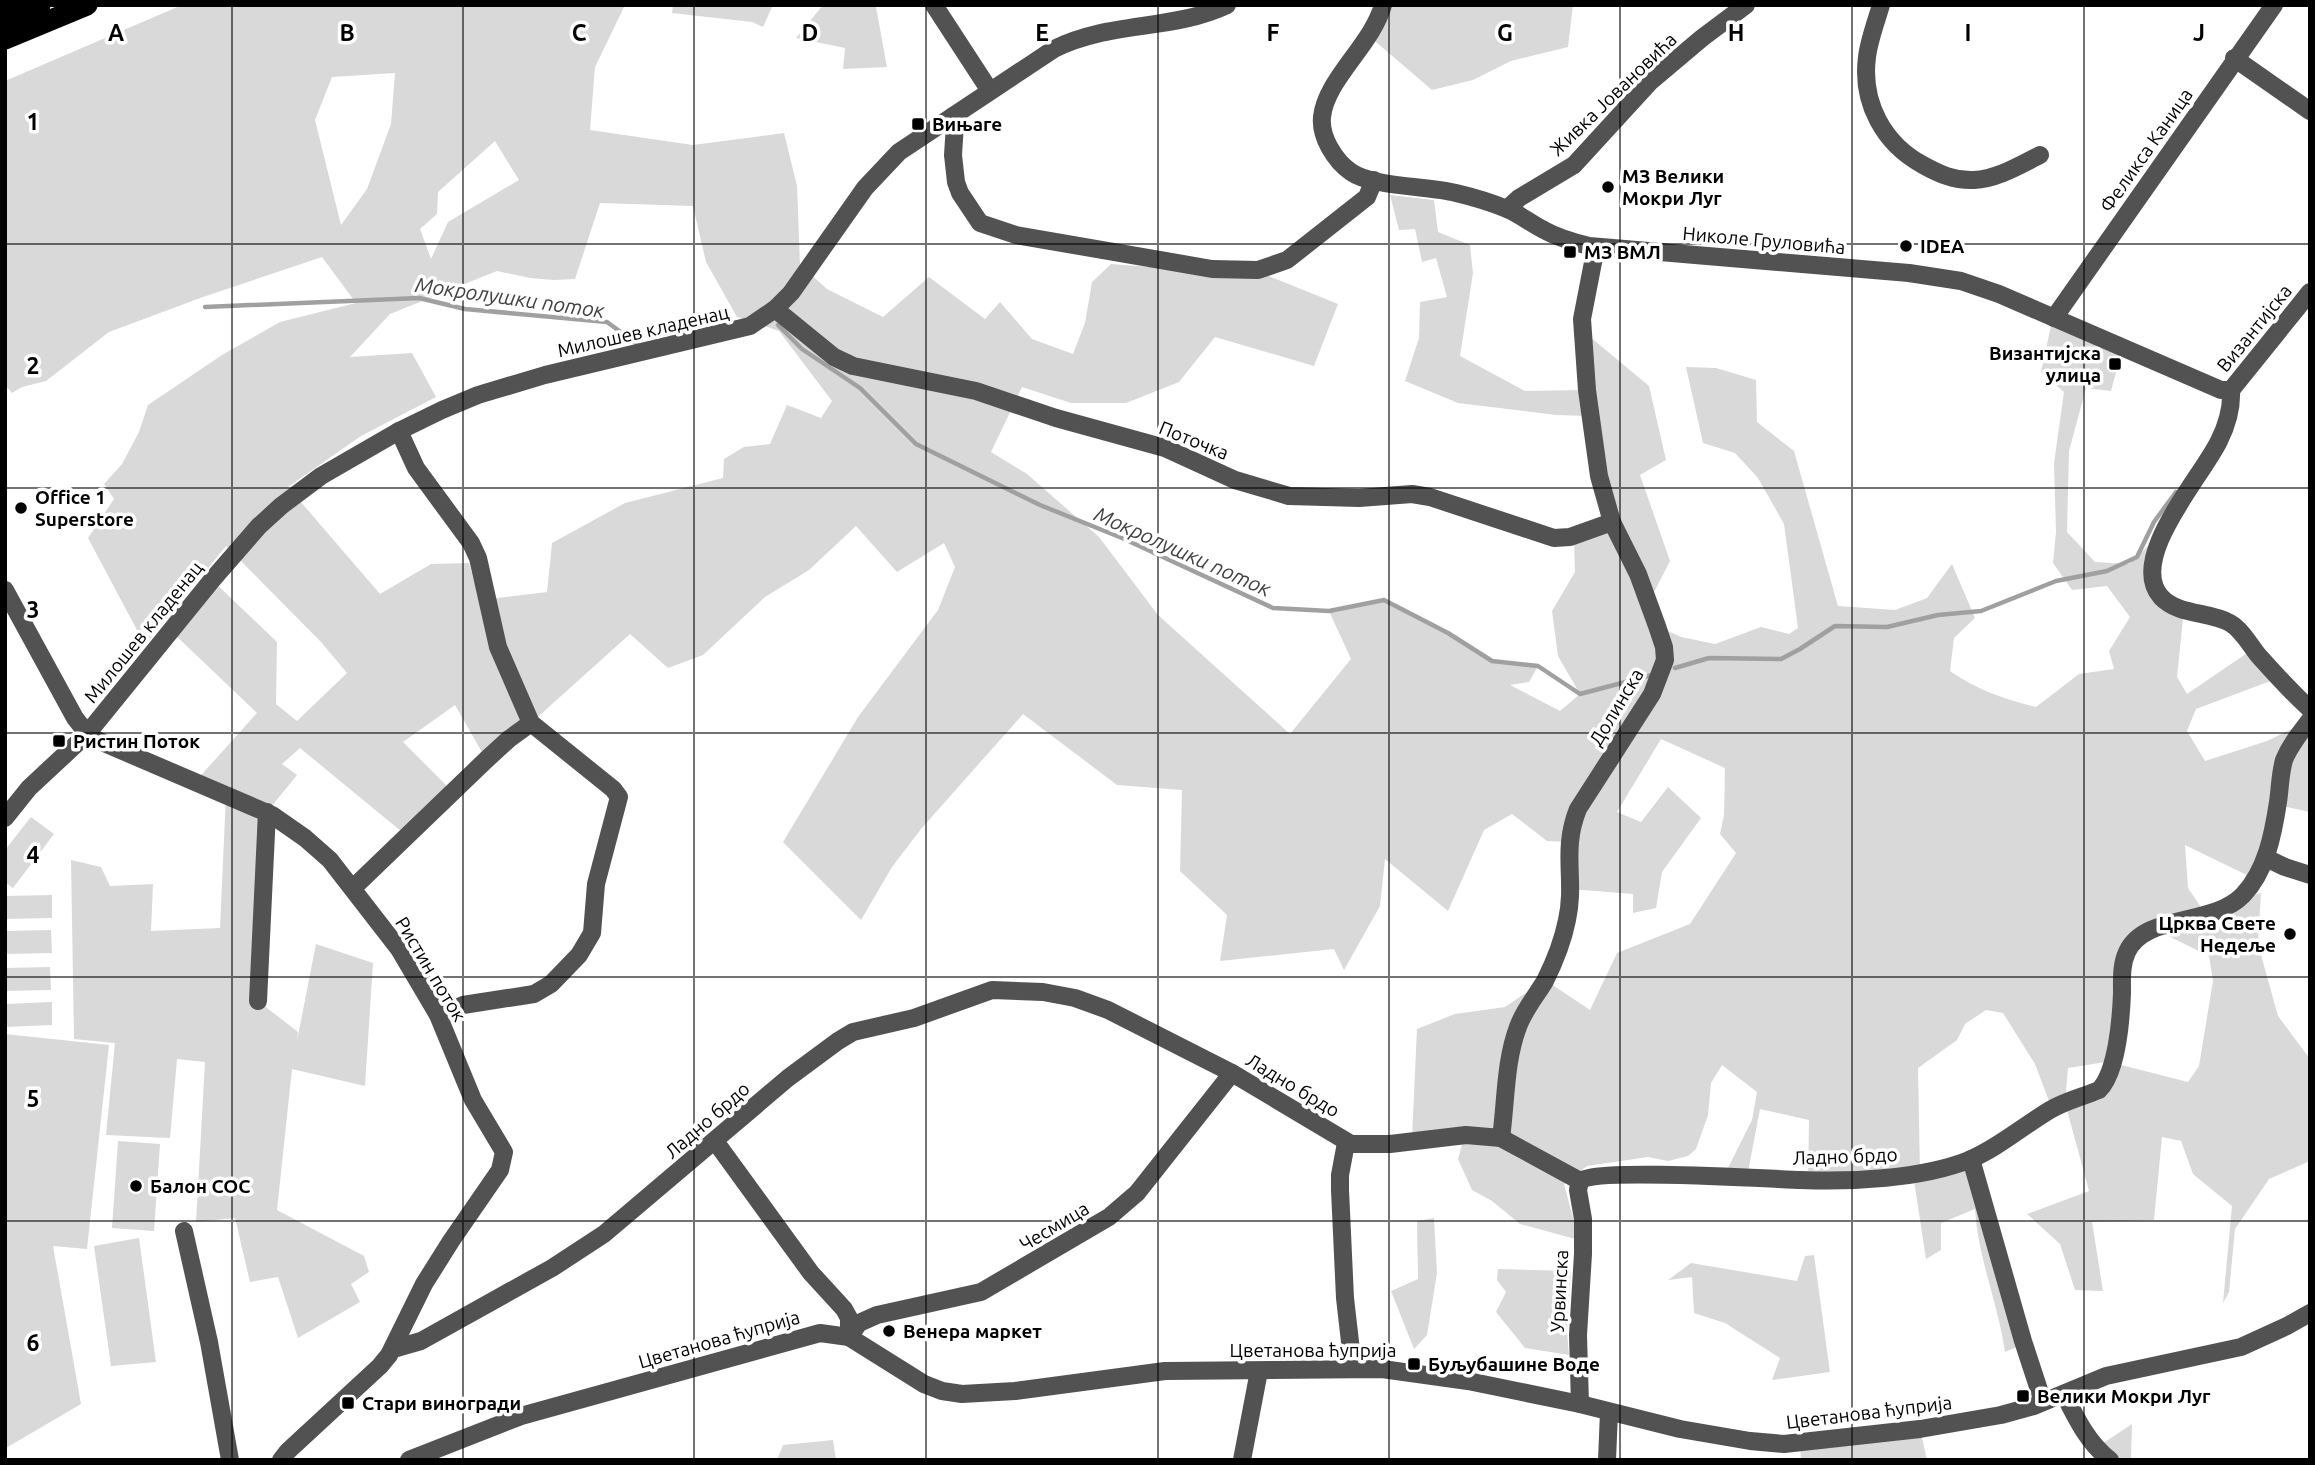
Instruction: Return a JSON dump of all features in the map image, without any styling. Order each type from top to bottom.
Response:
[{"type":"highway","points":[[5,19],[40,5]]},
{"type":"highway","points":[[5,39],[87,5]]},
{"type":"street","points":[[934,5],[990,92]]},
{"type":"street","name":"Милошев кладенац","points":[[5,818],[29,789],[87,734],[233,555],[274,512],[302,489],[399,431],[478,395],[545,375],[737,331],[763,319],[791,293],[875,175],[899,152],[1072,39],[1098,32],[1196,16],[1227,5]]},
{"type":"street","name":"Николе Груловића","points":[[1383,5],[1369,36],[1331,91],[1322,120],[1325,138],[1340,161],[1355,175],[1454,192],[1507,209],[1558,237],[1596,247],[1936,276],[1961,281],[1999,294],[2221,390],[2231,390]]},
{"type":"street","name":"Живка Јовановића","points":[[1507,209],[1519,198],[1574,165],[1651,81],[1746,5]]},
{"type":"street","points":[[1881,5],[1868,48],[1866,76],[1877,121],[1896,147],[1934,172],[1966,180],[2003,173],[2040,156]]},
{"type":"street","name":"Феликса Каница","points":[[2054,318],[2267,8]]},
{"type":"street","points":[[2234,58],[2310,111]]},
{"type":"street","points":[[953,116],[956,183],[970,211],[980,223],[1016,235],[1199,267],[1247,271],[1270,267],[1287,260],[1367,197],[1374,180]]},
{"type":"street","name":"Долинска","points":[[1501,1138],[1515,1036],[1521,1019],[1545,980],[1567,921],[1570,889],[1568,842],[1572,825],[1578,809],[1652,694],[1665,660],[1664,647],[1648,602],[1612,522],[1599,476],[1583,338],[1585,301],[1596,247]]},
{"type":"street","name":"Византијска","points":[[2231,390],[2310,292]]},
{"type":"street","name":"Поточка","points":[[775,309],[834,357],[853,366],[976,391],[1068,421],[1165,448],[1235,480],[1289,496],[1359,498],[1412,494],[1430,497],[1554,538],[1570,537],[1612,522]]},
{"type":"street","points":[[2231,390],[2229,417],[2220,439],[2153,554],[2152,577],[2159,594],[2170,603],[2232,624],[2291,693],[2310,709]]},
{"type":"street","points":[[399,431],[416,468],[471,543],[478,558],[498,647],[531,723],[620,797],[596,884],[592,933],[579,955],[544,989],[522,998],[463,1005],[438,1015]]},
{"type":"street","name":"Милошев кладенац","points":[[5,590],[75,718],[87,734]]},
{"type":"street","name":"Ладно брдо","points":[[393,1349],[421,1341],[552,1268],[604,1234],[788,1078],[853,1032],[914,1018],[992,990],[1043,992],[1087,1002],[1232,1073],[1297,1110],[1346,1143],[1357,1145],[1466,1135],[1501,1138],[1580,1181],[1584,1177],[1606,1175],[1705,1175],[1836,1180],[1920,1174],[1971,1159],[2052,1109],[2102,1087],[2110,1070],[2120,1013],[2124,962],[2133,942],[2154,929],[2207,916],[2234,904],[2252,885],[2266,858],[2284,762],[2292,743],[2310,720]]},
{"type":"street","points":[[354,888],[501,746],[531,723]]},
{"type":"street","name":"Ристин поток","points":[[87,734],[101,744],[267,812],[305,838],[330,860],[354,888],[398,949],[438,1015],[473,1100],[502,1148],[503,1157],[500,1170],[451,1241],[415,1300],[393,1349]]},
{"type":"street","points":[[258,1001],[267,812]]},
{"type":"street","points":[[2266,858],[2309,874]]},
{"type":"street","name":"Чесмица","points":[[849,1337],[859,1323],[877,1315],[970,1296],[994,1286],[1109,1217],[1138,1193],[1232,1073]]},
{"type":"street","points":[[716,1141],[811,1273],[844,1309],[849,1318],[849,1337]]},
{"type":"street","points":[[1346,1143],[1340,1191],[1345,1298],[1353,1368]]},
{"type":"street","points":[[1971,1159],[2022,1341],[2043,1402]]},
{"type":"street","name":"Урвинска","points":[[1580,1181],[1578,1195],[1583,1219],[1583,1254],[1578,1335],[1580,1404]]},
{"type":"street","points":[[184,1231],[209,1342],[230,1460]]},
{"type":"street","name":"Цветанова ћуприја","points":[[409,1460],[521,1416],[820,1333],[849,1337],[924,1384],[942,1391],[962,1394],[1015,1391],[1154,1372],[1353,1368],[1423,1373],[1531,1392],[1723,1437],[1784,1444],[1835,1440],[1969,1422],[2001,1415],[2043,1402],[2106,1376],[2241,1347],[2310,1313]]},
{"type":"street","points":[[281,1460],[380,1366],[393,1349]]},
{"type":"street","points":[[1242,1460],[1259,1371]]},
{"type":"street","points":[[2064,1394],[2082,1429],[2096,1448],[2110,1460]]},
{"type":"street","points":[[1607,1460],[1609,1412]]},
{"type":"shaded area","points":[[182,5],[625,5],[595,67],[590,130],[693,145],[784,133],[797,186],[800,265],[827,289],[883,317],[929,277],[985,319],[1000,302],[1032,339],[1073,354],[1085,323],[1092,282],[1111,264],[1269,276],[1338,304],[1314,366],[1215,337],[1179,382],[1126,403],[1071,403],[1022,387],[991,452],[1027,474],[1099,537],[1158,615],[1290,734],[1351,659],[1329,611],[1384,600],[1460,639],[1492,661],[1538,666],[1529,682],[1510,685],[1560,711],[1580,694],[1558,656],[1552,611],[1575,572],[1574,536],[1612,521],[1583,331],[1649,386],[1666,460],[1640,475],[1670,561],[1649,602],[1657,626],[1681,637],[1715,644],[1761,627],[1789,634],[1798,628],[1784,524],[1758,478],[1735,453],[1703,443],[1686,367],[1716,368],[1756,380],[1757,422],[1794,451],[1838,606],[1895,610],[1927,598],[1952,564],[1975,618],[1954,638],[1950,671],[1991,693],[2036,707],[2079,674],[2114,669],[2109,651],[2130,617],[2107,586],[2072,590],[2053,563],[2056,532],[2054,463],[2064,392],[2041,372],[2051,326],[2074,327],[2123,347],[2111,391],[2086,388],[2069,451],[2067,532],[2095,562],[2129,564],[2148,546],[2147,581],[2164,610],[2183,619],[2177,677],[2187,694],[2253,649],[2273,680],[2196,709],[2187,731],[2205,761],[2267,741],[2310,720],[2310,812],[2278,805],[2255,879],[2185,845],[2188,888],[2207,916],[2155,929],[2172,935],[2172,931],[2227,918],[2256,894],[2261,893],[2258,944],[2278,1016],[2310,1059],[2310,1161],[2269,1179],[2235,1229],[2229,1292],[2223,1303],[2232,1206],[2193,1174],[2181,1141],[2162,1137],[2154,1220],[2092,1222],[2103,1291],[2075,1290],[2060,1244],[2027,1214],[2089,1191],[2067,1110],[2108,1091],[2121,1065],[2188,1082],[2199,1066],[2213,981],[2209,956],[2154,929],[2133,942],[2112,1061],[2068,1068],[2065,1102],[2052,1109],[2035,1064],[2003,1013],[1986,1010],[1965,1024],[1957,1040],[1918,1068],[1920,1172],[1971,1159],[2019,1346],[2005,1352],[1980,1245],[1975,1209],[1941,1223],[1941,1250],[1926,1259],[1913,1174],[1808,1180],[1809,1120],[1760,1109],[1748,1172],[1726,1172],[1752,1120],[1757,1092],[1722,1065],[1711,1083],[1708,1115],[1696,1149],[1688,1156],[1668,1161],[1648,1157],[1587,1166],[1564,1184],[1579,1240],[1520,1224],[1492,1201],[1472,1190],[1458,1159],[1466,1131],[1412,1136],[1417,1029],[1455,1014],[1505,1007],[1545,980],[1590,1010],[1617,953],[1690,924],[1736,853],[1720,834],[1724,815],[1725,768],[1661,739],[1617,812],[1641,822],[1668,787],[1701,818],[1662,872],[1656,908],[1633,913],[1633,894],[1570,889],[1568,842],[1547,841],[1512,814],[1484,830],[1448,911],[1385,859],[1380,906],[1344,970],[1334,949],[1220,961],[1227,915],[1180,871],[1182,790],[1117,785],[1023,714],[921,829],[892,867],[861,920],[783,842],[858,717],[938,610],[955,567],[944,543],[897,572],[856,526],[809,570],[765,597],[703,655],[668,668],[630,634],[531,723],[488,599],[547,592],[552,543],[625,503],[723,478],[724,459],[744,447],[770,444],[787,405],[821,418],[832,401],[779,331],[737,317],[706,262],[693,206],[600,203],[575,279],[530,278],[497,271],[390,314],[350,357],[412,353],[436,397],[361,436],[288,487],[380,594],[431,564],[469,563],[494,650],[525,719],[483,754],[455,705],[403,742],[454,793],[407,836],[300,748],[282,764],[297,775],[267,812],[258,1001],[298,1032],[297,1041],[316,944],[373,963],[365,1086],[292,1069],[277,1210],[364,1256],[369,1272],[351,1284],[360,1302],[298,1338],[278,1277],[250,1282],[235,1218],[196,1222],[205,1062],[177,1059],[170,1138],[106,1135],[115,1043],[74,1039],[71,860],[101,867],[110,886],[153,884],[151,931],[220,928],[226,795],[195,782],[257,713],[171,631],[212,580],[277,642],[276,704],[297,721],[347,673],[321,642],[226,546],[145,645],[88,538],[114,499],[104,484],[122,464],[139,432],[148,405],[222,355],[280,322],[356,303],[322,257],[109,332],[46,381],[22,387],[12,393],[5,385],[5,81]],"holes":[[[395,73],[391,124],[367,189],[341,225],[315,120],[332,77]],[[495,141],[519,180],[448,222],[431,259],[420,229],[437,214],[438,192]]]},
{"type":"shaded area","points":[[673,5],[773,5],[763,27],[752,22],[672,13]]},
{"type":"shaded area","points":[[823,5],[876,7],[887,67],[843,69],[845,48],[796,38]]},
{"type":"shaded area","points":[[1383,5],[1573,5],[1568,47],[1511,61],[1473,80],[1432,90],[1369,36]]},
{"type":"shaded area","points":[[1390,195],[1434,200],[1438,232],[1470,245],[1473,273],[1460,356],[1525,391],[1585,390],[1588,416],[1556,415],[1458,403],[1405,381],[1419,338],[1420,302],[1447,297],[1436,258],[1422,262],[1415,229],[1399,230]]},
{"type":"shaded area","points":[[31,817],[54,834],[13,888],[5,882],[5,850]]},
{"type":"shaded area","points":[[52,895],[52,918],[5,919],[5,896]]},
{"type":"shaded area","points":[[51,930],[52,953],[5,954],[5,931]]},
{"type":"shaded area","points":[[50,967],[51,990],[5,991],[5,968]]},
{"type":"shaded area","points":[[52,1002],[52,1025],[5,1027],[5,1004]]},
{"type":"shaded area","points":[[5,1034],[109,1045],[87,1249],[53,1246],[81,1404],[6,1448]]},
{"type":"shaded area","name":"Балон СОС","points":[[118,1141],[160,1144],[154,1231],[112,1228]]},
{"type":"shaded area","points":[[1434,1218],[1437,1273],[1427,1335],[1414,1349],[1391,1291],[1418,1279],[1417,1221]]},
{"type":"shaded area","points":[[139,1238],[156,1362],[111,1366],[94,1246]]},
{"type":"shaded area","points":[[1814,1255],[1830,1372],[1772,1380],[1780,1358],[1725,1323],[1694,1313],[1692,1277],[1668,1280],[1691,1263],[1797,1281],[1805,1256]]},
{"type":"shaded area","points":[[1498,1269],[1571,1271],[1567,1331],[1569,1355],[1525,1348],[1496,1312],[1506,1292],[1497,1280]]},
{"type":"shaded area","points":[[2132,1424],[2131,1458],[2135,1460],[2110,1460],[2096,1448]]},
{"type":"shaded area","points":[[1920,1429],[1927,1460],[1801,1460],[1800,1443]]},
{"type":"shaded area","points":[[833,1440],[836,1460],[777,1460],[783,1445]]},
{"type":"waterway","name":"Мокролушки поток","points":[[205,307],[419,298],[465,309],[607,322],[637,344]]},
{"type":"waterway","name":"Мокролушки поток","points":[[778,325],[802,349],[860,388],[916,444],[1040,505],[1122,538],[1273,608],[1329,611],[1384,600],[1448,633],[1492,661],[1538,666],[1580,694],[1652,675]]},
{"type":"waterway","points":[[1675,668],[1709,658],[1781,659],[1835,626],[1887,627],[1938,615],[1981,611],[2056,581],[2107,571],[2137,557],[2154,522],[2176,492]]},
{"type":"place","name":"Вињаге","points":[[918,124]]},
{"type":"place","name":"МЗ Велики Мокри Луг","points":[[1608,187]]},
{"type":"place","name":"IDEA","points":[[1906,246]]},
{"type":"place","name":"МЗ ВМЛ","points":[[1570,252]]},
{"type":"place","name":"Византијска улица","points":[[2115,364]]},
{"type":"place","name":"Office 1 Superstore","points":[[21,508]]},
{"type":"place","name":"Ристин Поток","points":[[59,741]]},
{"type":"place","name":"Црква Свете Недеље","points":[[2290,934]]},
{"type":"place","name":"Балон СОС","points":[[136,1186]]},
{"type":"place","name":"Венера маркет","points":[[889,1331]]},
{"type":"place","name":"Буљубашине Воде","points":[[1414,1364]]},
{"type":"place","name":"Велики Мокри Луг","points":[[2023,1396]]},
{"type":"place","name":"Стари виногради","points":[[348,1403]]}]
